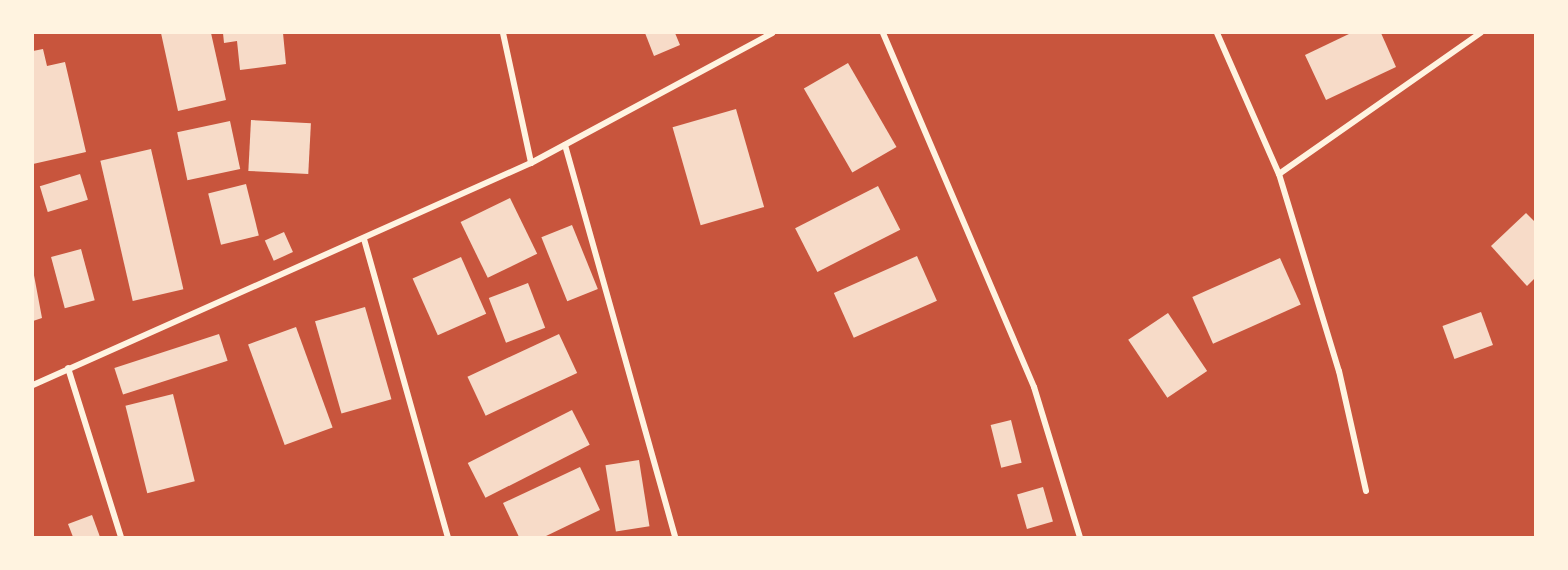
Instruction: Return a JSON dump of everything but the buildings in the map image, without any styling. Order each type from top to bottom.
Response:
[{"type":"street","points":[[503,33],[531,163]]},
{"type":"street","points":[[33,385],[531,163],[772,33]]},
{"type":"street","points":[[883,33],[1034,387],[1080,537]]},
{"type":"street","points":[[1216,33],[1279,174],[1339,371],[1366,491]]},
{"type":"street","points":[[1279,174],[1480,33]]},
{"type":"street","points":[[565,145],[675,537]]},
{"type":"street","points":[[364,239],[448,537]]},
{"type":"street","points":[[68,368],[121,537]]}]
